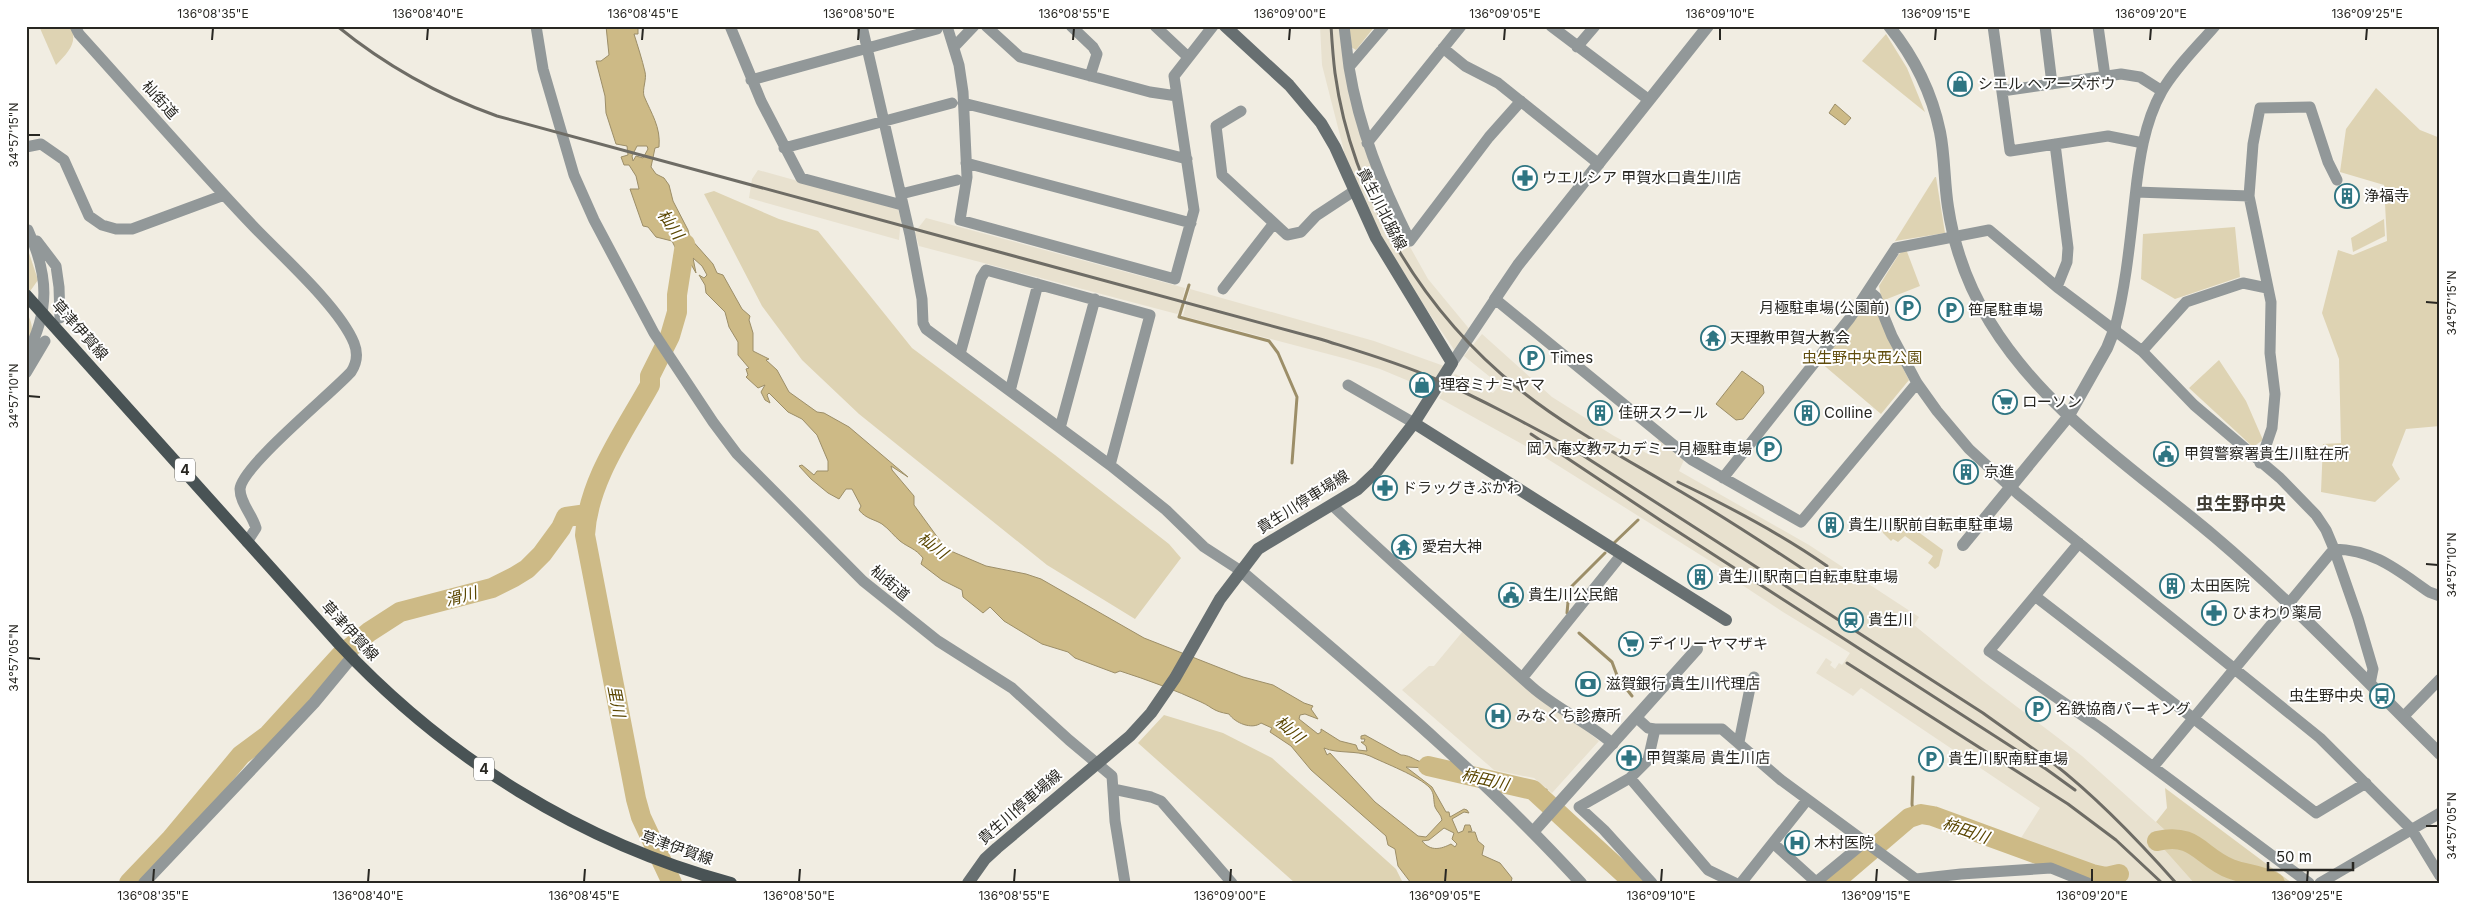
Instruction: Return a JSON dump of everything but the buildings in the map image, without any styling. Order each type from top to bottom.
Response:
[{"type":"main road","name":"貴生川北脇線","points":[[1225,26],[1310,107],[1335,147],[1376,238],[1452,363]]},
{"type":"main road","name":"草津伊賀線","points":[[26,295],[347,653],[390,695],[479,765],[531,800],[579,826],[639,854],[730,883]]},
{"type":"main road","points":[[1452,363],[1414,423],[1726,620]]},
{"type":"main road","name":"貴生川停車場線","points":[[968,883],[985,860],[997,848],[1130,736],[1151,713],[1163,696],[1210,614],[1258,549],[1358,489],[1377,471],[1414,423]]},
{"type":"street","name":"杣街道","points":[[75,26],[79,34],[344,325],[355,344],[356,365],[342,381],[246,472],[240,490],[256,528],[247,542]]},
{"type":"street","name":"杣街道","points":[[536,26],[543,69],[574,175],[626,284],[654,333],[692,392],[737,454],[863,581],[938,641],[1012,688],[1112,776],[1115,821],[1125,883]]},
{"type":"street","points":[[730,26],[751,80],[784,148],[801,178],[901,200],[957,180]]},
{"type":"street","points":[[862,26],[910,235],[922,299],[923,323],[926,329],[1110,465],[1166,510],[1204,546],[1241,571],[1450,752],[1498,797],[1581,883]]},
{"type":"street","points":[[954,48],[974,26]]},
{"type":"street","points":[[986,26],[1020,57],[1150,92],[1177,96]]},
{"type":"street","points":[[1071,26],[1097,54],[1090,76]]},
{"type":"street","points":[[1154,26],[1188,58]]},
{"type":"street","points":[[751,80],[942,28],[954,48],[959,65],[958,103],[967,177],[960,220],[1175,279],[1194,210],[1174,76],[1213,26]]},
{"type":"street","points":[[1344,26],[1349,67],[1367,143],[1385,190],[1410,241],[1520,101]]},
{"type":"street","points":[[1349,67],[1384,26]]},
{"type":"street","points":[[1551,26],[1649,100]]},
{"type":"street","points":[[1577,47],[1595,26]]},
{"type":"street","points":[[1452,363],[1518,265],[1708,26]]},
{"type":"street","points":[[1889,26],[1900,32],[1921,76],[1936,118],[1954,236],[1971,284],[1989,321],[2012,355],[2044,394],[2068,417],[2215,537],[2370,684],[2440,754]]},
{"type":"street","points":[[1993,26],[2010,151],[2108,136],[2143,142]]},
{"type":"street","points":[[2045,26],[2052,84]]},
{"type":"street","points":[[2098,26],[2105,76]]},
{"type":"street","points":[[1962,545],[2068,417],[2107,348],[2115,328],[2123,290],[2143,142],[2150,118],[2162,91],[2215,26]]},
{"type":"street","points":[[1367,143],[1457,28]]},
{"type":"street","points":[[1443,48],[1465,66],[1498,83],[1599,164]]},
{"type":"street","points":[[2002,91],[2121,74],[2140,77],[2162,91]]},
{"type":"street","points":[[784,148],[958,103],[1186,159]]},
{"type":"street","points":[[2260,463],[2272,428],[2275,407],[2275,383],[2270,353],[2271,302],[2249,196],[2253,144],[2260,108],[2310,107],[2328,162],[2337,180]]},
{"type":"street","points":[[1241,111],[1216,126],[1222,174],[1287,235],[1302,232],[1316,216],[1354,191]]},
{"type":"street","points":[[26,147],[40,144],[64,160],[89,216],[102,225],[116,230],[132,229],[224,195]]},
{"type":"street","points":[[2055,144],[2068,248],[2067,262],[2057,287]]},
{"type":"street","points":[[966,163],[1191,223]]},
{"type":"street","points":[[2136,192],[2249,196]]},
{"type":"street","points":[[1223,289],[1274,223]]},
{"type":"street","points":[[26,356],[35,340],[43,314],[44,278],[38,252],[27,228]]},
{"type":"street","points":[[27,228],[56,266],[60,318]]},
{"type":"street","points":[[1723,478],[1850,318],[1896,248],[1989,230],[2057,287],[2115,328],[2142,351],[2194,405],[2260,463],[2280,478],[2316,515],[2326,530],[2334,549],[2373,668],[2370,684]]},
{"type":"street","points":[[960,354],[981,278],[986,270],[1150,315],[1110,465]]},
{"type":"street","points":[[2142,351],[2186,302],[2243,283],[2267,288]]},
{"type":"street","points":[[1010,391],[1038,284]]},
{"type":"street","points":[[1869,291],[1876,297],[1892,336],[1917,382],[1952,430],[2010,487],[2320,738],[2412,830],[2440,876]]},
{"type":"street","points":[[1060,428],[1095,299]]},
{"type":"street","points":[[1495,299],[1682,453],[1801,522],[1917,382]]},
{"type":"street","points":[[26,373],[45,341]]},
{"type":"street","points":[[1348,384],[1414,423]]},
{"type":"street","points":[[1332,505],[1402,572],[1523,678],[1558,707],[1587,723],[1613,744]]},
{"type":"street","points":[[2079,543],[1989,650],[2153,767],[2309,883]]},
{"type":"street","points":[[2153,767],[2334,549]]},
{"type":"street","points":[[2334,549],[2353,550],[2373,555],[2398,569],[2430,592],[2440,596]]},
{"type":"street","points":[[1523,678],[1622,554]]},
{"type":"street","points":[[2035,596],[2316,813],[2366,783]]},
{"type":"street","points":[[1533,832],[1697,649]]},
{"type":"street","points":[[144,883],[296,722],[347,653]]},
{"type":"street","points":[[1739,742],[1751,683],[1754,677]]},
{"type":"street","points":[[2403,717],[2440,679]]},
{"type":"street","points":[[1637,718],[1648,728],[1655,729],[1722,730],[1739,742],[1751,756],[1807,800],[1872,845],[1914,880],[2051,868],[2088,883]]},
{"type":"street","points":[[1652,883],[1604,830],[1579,807],[1630,778],[1648,760],[1655,729]]},
{"type":"street","points":[[1630,778],[1708,870],[1736,883]]},
{"type":"street","points":[[1113,789],[1151,796],[1161,801],[1232,883]]},
{"type":"street","points":[[1741,883],[1774,844],[1807,800]]},
{"type":"street","points":[[2320,883],[2440,813]]},
{"type":"street","points":[[1774,844],[1815,882],[1872,845]]},
{"type":"shaded area","points":[[1320,26],[1342,26],[1346,66],[1405,238],[1428,279],[1471,331],[1455,351],[1392,259],[1341,153],[1344,151],[1322,65]]},
{"type":"shaded area","points":[[758,170],[898,209],[901,219],[899,240],[749,198],[752,179]]},
{"type":"shaded area","points":[[926,218],[1185,288],[1180,310],[1177,314],[919,246],[915,232]]},
{"type":"shaded area","points":[[1190,289],[1374,341],[1444,366],[1428,389],[1380,369],[1347,359],[1183,316]]},
{"type":"shaded area","points":[[1482,334],[1552,397],[1614,436],[1650,455],[1659,439],[1684,460],[1679,471],[1809,545],[1919,617],[1914,625],[1983,681],[2082,756],[2167,832],[2162,847],[2194,883],[2119,883],[2127,881],[2116,870],[2111,872],[2102,871],[2021,838],[2040,808],[1861,688],[1853,696],[1816,673],[1826,658],[1832,662],[1830,665],[1835,669],[1839,663],[1842,665],[1850,653],[1730,577],[1726,571],[1538,453],[1439,398],[1455,374],[1493,393],[1500,385],[1464,356]]},
{"type":"shaded area","name":"みなくち診療所","points":[[1463,631],[1599,741],[1552,793],[1534,778],[1494,770],[1402,690],[1429,666],[1434,666]]},
{"type":"green space","points":[[39,26],[71,26],[73,38],[71,47],[56,65]]},
{"type":"green space","points":[[1349,26],[1375,26],[1356,50],[1351,47]]},
{"type":"green space","points":[[1886,34],[1907,68],[1925,112],[1862,61]]},
{"type":"green space","points":[[2376,88],[2420,130],[2440,138],[2440,426],[2406,429],[2392,465],[2400,479],[2375,502],[2321,492],[2323,444],[2341,443],[2339,359],[2322,313],[2338,250],[2353,255],[2387,241],[2384,185],[2340,172],[2346,129]]},
{"type":"green space","points":[[1935,177],[1945,233],[1895,241]]},
{"type":"green space","points":[[714,191],[779,219],[818,231],[912,348],[1055,455],[1169,544],[1181,558],[1135,619],[1047,565],[859,414],[802,360],[762,306],[704,194]]},
{"type":"green space","points":[[2384,219],[2385,236],[2353,252],[2351,238]]},
{"type":"green space","points":[[2235,227],[2240,277],[2175,299],[2141,279],[2143,234]]},
{"type":"green space","points":[[26,244],[38,280],[26,297]]},
{"type":"green space","points":[[1906,249],[1920,286],[1882,301],[1879,286],[1899,254]]},
{"type":"green space","name":"虫生野中央西公園","points":[[1867,298],[1873,299],[1892,347],[1909,380],[1881,414],[1820,362]]},
{"type":"green space","points":[[26,312],[31,322],[32,331],[26,351]]},
{"type":"green space","points":[[2219,360],[2246,401],[2263,440],[2253,447],[2189,388]]},
{"type":"green space","points":[[1899,518],[1943,550],[1939,566],[1935,569],[1928,563],[1933,556],[1905,536],[1898,542],[1893,539],[1891,541],[1883,533],[1882,529],[1892,519]]},
{"type":"green space","points":[[1164,715],[1223,733],[1272,758],[1396,869],[1403,883],[1295,883],[1138,743]]},
{"type":"green space","points":[[2165,788],[2292,883],[2194,883],[2162,847],[2167,832],[2156,822],[2167,808]]},
{"type":"water","name":"杣川","points":[[606,26],[638,26],[638,34],[634,34],[645,75],[644,96],[655,120],[659,140],[659,147],[655,148],[651,167],[669,185],[673,201],[688,230],[690,238],[713,264],[717,273],[723,275],[742,309],[750,316],[749,320],[753,333],[753,351],[769,359],[766,360],[777,370],[789,392],[817,412],[824,413],[849,427],[908,477],[891,466],[892,470],[914,496],[914,505],[946,549],[986,566],[1041,579],[1144,638],[1243,677],[1273,685],[1304,703],[1313,706],[1311,709],[1318,719],[1305,714],[1300,715],[1299,719],[1318,734],[1321,732],[1321,729],[1340,741],[1356,745],[1358,750],[1367,751],[1366,746],[1361,742],[1364,742],[1365,739],[1361,739],[1361,736],[1365,735],[1401,755],[1452,770],[1456,774],[1429,768],[1406,767],[1432,787],[1446,812],[1449,812],[1450,817],[1464,809],[1467,810],[1469,813],[1464,812],[1452,819],[1458,833],[1463,831],[1465,825],[1470,825],[1472,831],[1468,832],[1475,832],[1478,841],[1484,846],[1482,855],[1500,863],[1512,878],[1511,883],[1411,883],[1398,866],[1395,849],[1388,845],[1386,836],[1311,770],[1291,746],[1270,732],[1272,728],[1261,723],[1249,726],[1235,720],[1229,714],[1171,689],[1120,671],[1115,673],[1075,658],[1068,652],[1042,644],[1004,621],[990,607],[983,613],[963,597],[962,590],[942,580],[921,564],[923,558],[917,552],[900,541],[882,524],[862,513],[859,510],[861,506],[852,489],[846,489],[839,499],[828,493],[811,479],[799,466],[802,465],[814,475],[817,471],[828,471],[828,461],[817,435],[802,419],[788,412],[769,393],[767,395],[770,403],[765,400],[761,392],[765,385],[758,388],[746,377],[748,375],[746,369],[749,368],[738,355],[738,342],[729,327],[725,312],[706,293],[705,285],[699,275],[704,278],[707,275],[702,266],[693,258],[696,273],[688,259],[674,256],[676,249],[672,241],[656,237],[648,227],[643,226],[630,189],[639,189],[636,176],[629,165],[624,165],[621,157],[628,155],[627,146],[616,144],[606,113],[605,96],[596,61],[601,61],[609,55]],"holes":[[[637,146],[647,146],[648,149],[643,158],[636,156],[633,161],[632,156]],[[1324,748],[1365,754],[1418,779],[1432,790],[1435,807],[1442,820],[1426,837],[1418,836],[1375,802],[1330,753],[1327,755]],[[1444,828],[1454,833],[1452,839],[1457,844],[1455,847],[1451,844],[1436,849],[1429,847],[1422,841],[1429,840]]]},
{"type":"water","points":[[1835,104],[1851,118],[1845,125],[1829,113]]},
{"type":"water","points":[[1742,371],[1763,386],[1764,393],[1743,419],[1736,420],[1716,404]]},
{"type":"waterway","name":"里川","points":[[672,883],[641,817],[636,799],[585,535],[593,495],[600,476],[650,385],[650,376],[670,336],[677,312],[677,295],[685,244]]},
{"type":"waterway","points":[[1189,285],[1179,317],[1269,341],[1278,353],[1297,397],[1292,463]]},
{"type":"waterway","name":"滑川","points":[[129,883],[171,839],[241,755],[268,735],[340,656],[369,632],[400,612],[492,588],[514,577],[527,569],[542,554],[561,528],[566,517],[587,514]]},
{"type":"waterway","points":[[1614,543],[1638,520]]},
{"type":"waterway","points":[[1567,613],[1568,602],[1565,599],[1572,586],[1605,553]]},
{"type":"waterway","points":[[1579,633],[1612,662],[1618,678],[1632,696]]},
{"type":"waterway","name":"柿田川","points":[[1428,766],[1533,790],[1634,883]]},
{"type":"waterway","points":[[1913,777],[1912,804],[1914,817]]},
{"type":"waterway","points":[[1540,795],[1546,790]]},
{"type":"waterway","name":"柿田川","points":[[1833,883],[1909,818],[1921,814],[1933,816],[2092,874],[2106,877],[2119,874]]},
{"type":"waterway","name":"柿田川","points":[[2157,841],[2181,840],[2197,847],[2231,869],[2275,883]]},
{"type":"railway","points":[[337,26],[374,54],[413,78],[454,99],[497,116],[1320,339],[1405,367],[1451,386],[1573,449],[1983,713],[2049,760],[2083,788],[2131,834],[2176,883]]},
{"type":"railway","points":[[1331,26],[1335,73],[1344,119],[1357,163],[1375,207],[1397,248],[1423,288],[1452,324],[1484,358],[1537,403],[1594,441],[1710,509],[1818,579]]},
{"type":"railway","points":[[1531,434],[1663,522],[2046,769],[2075,790]]},
{"type":"railway","points":[[1678,482],[1754,521],[1791,542],[1827,566]]},
{"type":"railway","points":[[1847,663],[2068,804],[2116,840],[2162,883]]},
{"type":"place","name":"シエル ヘアーズボウ","points":[[1960,84]]},
{"type":"place","name":"ウエルシア 甲賀水口貴生川店","points":[[1525,178]]},
{"type":"place","name":"浄福寺","points":[[2347,196]]},
{"type":"place","name":"月極駐車場(公園前)","points":[[1908,308]]},
{"type":"place","name":"笹尾駐車場","points":[[1951,310]]},
{"type":"place","name":"天理教甲賀大教会","points":[[1713,338]]},
{"type":"place","name":"Times","points":[[1532,358]]},
{"type":"place","name":"理容ミナミヤマ","points":[[1422,385]]},
{"type":"place","name":"ローソン","points":[[2005,402]]},
{"type":"place","name":"佳研スクール","points":[[1600,413]]},
{"type":"place","name":"Colline","points":[[1807,413]]},
{"type":"place","name":"岡入庵文教アカデミー月極駐車場","points":[[1769,449]]},
{"type":"place","name":"甲賀警察署貴生川駐在所","points":[[2166,454]]},
{"type":"place","name":"京進","points":[[1966,472]]},
{"type":"place","name":"ドラッグきぶかわ","points":[[1385,488]]},
{"type":"place","name":"貴生川駅前自転車駐車場","points":[[1831,525]]},
{"type":"place","name":"愛宕大神","points":[[1404,547]]},
{"type":"place","name":"貴生川駅南口自転車駐車場","points":[[1700,577]]},
{"type":"place","name":"太田医院","points":[[2172,586]]},
{"type":"place","name":"貴生川公民館","points":[[1511,595]]},
{"type":"place","name":"ひまわり薬局","points":[[2214,613]]},
{"type":"place","name":"貴生川","points":[[1851,620]]},
{"type":"place","name":"デイリーヤマザキ","points":[[1631,644]]},
{"type":"place","name":"滋賀銀行 貴生川代理店","points":[[1588,684]]},
{"type":"place","name":"虫生野中央","points":[[2382,696]]},
{"type":"place","name":"名鉄協商パーキング","points":[[2038,709]]},
{"type":"place","name":"みなくち診療所","points":[[1498,716]]},
{"type":"place","name":"甲賀薬局 貴生川店","points":[[1629,758]]},
{"type":"place","name":"貴生川駅南駐車場","points":[[1931,759]]},
{"type":"place","name":"木村医院","points":[[1797,843]]},
{"type":"district","name":"虫生野中央","points":[[2241,504]]}]
